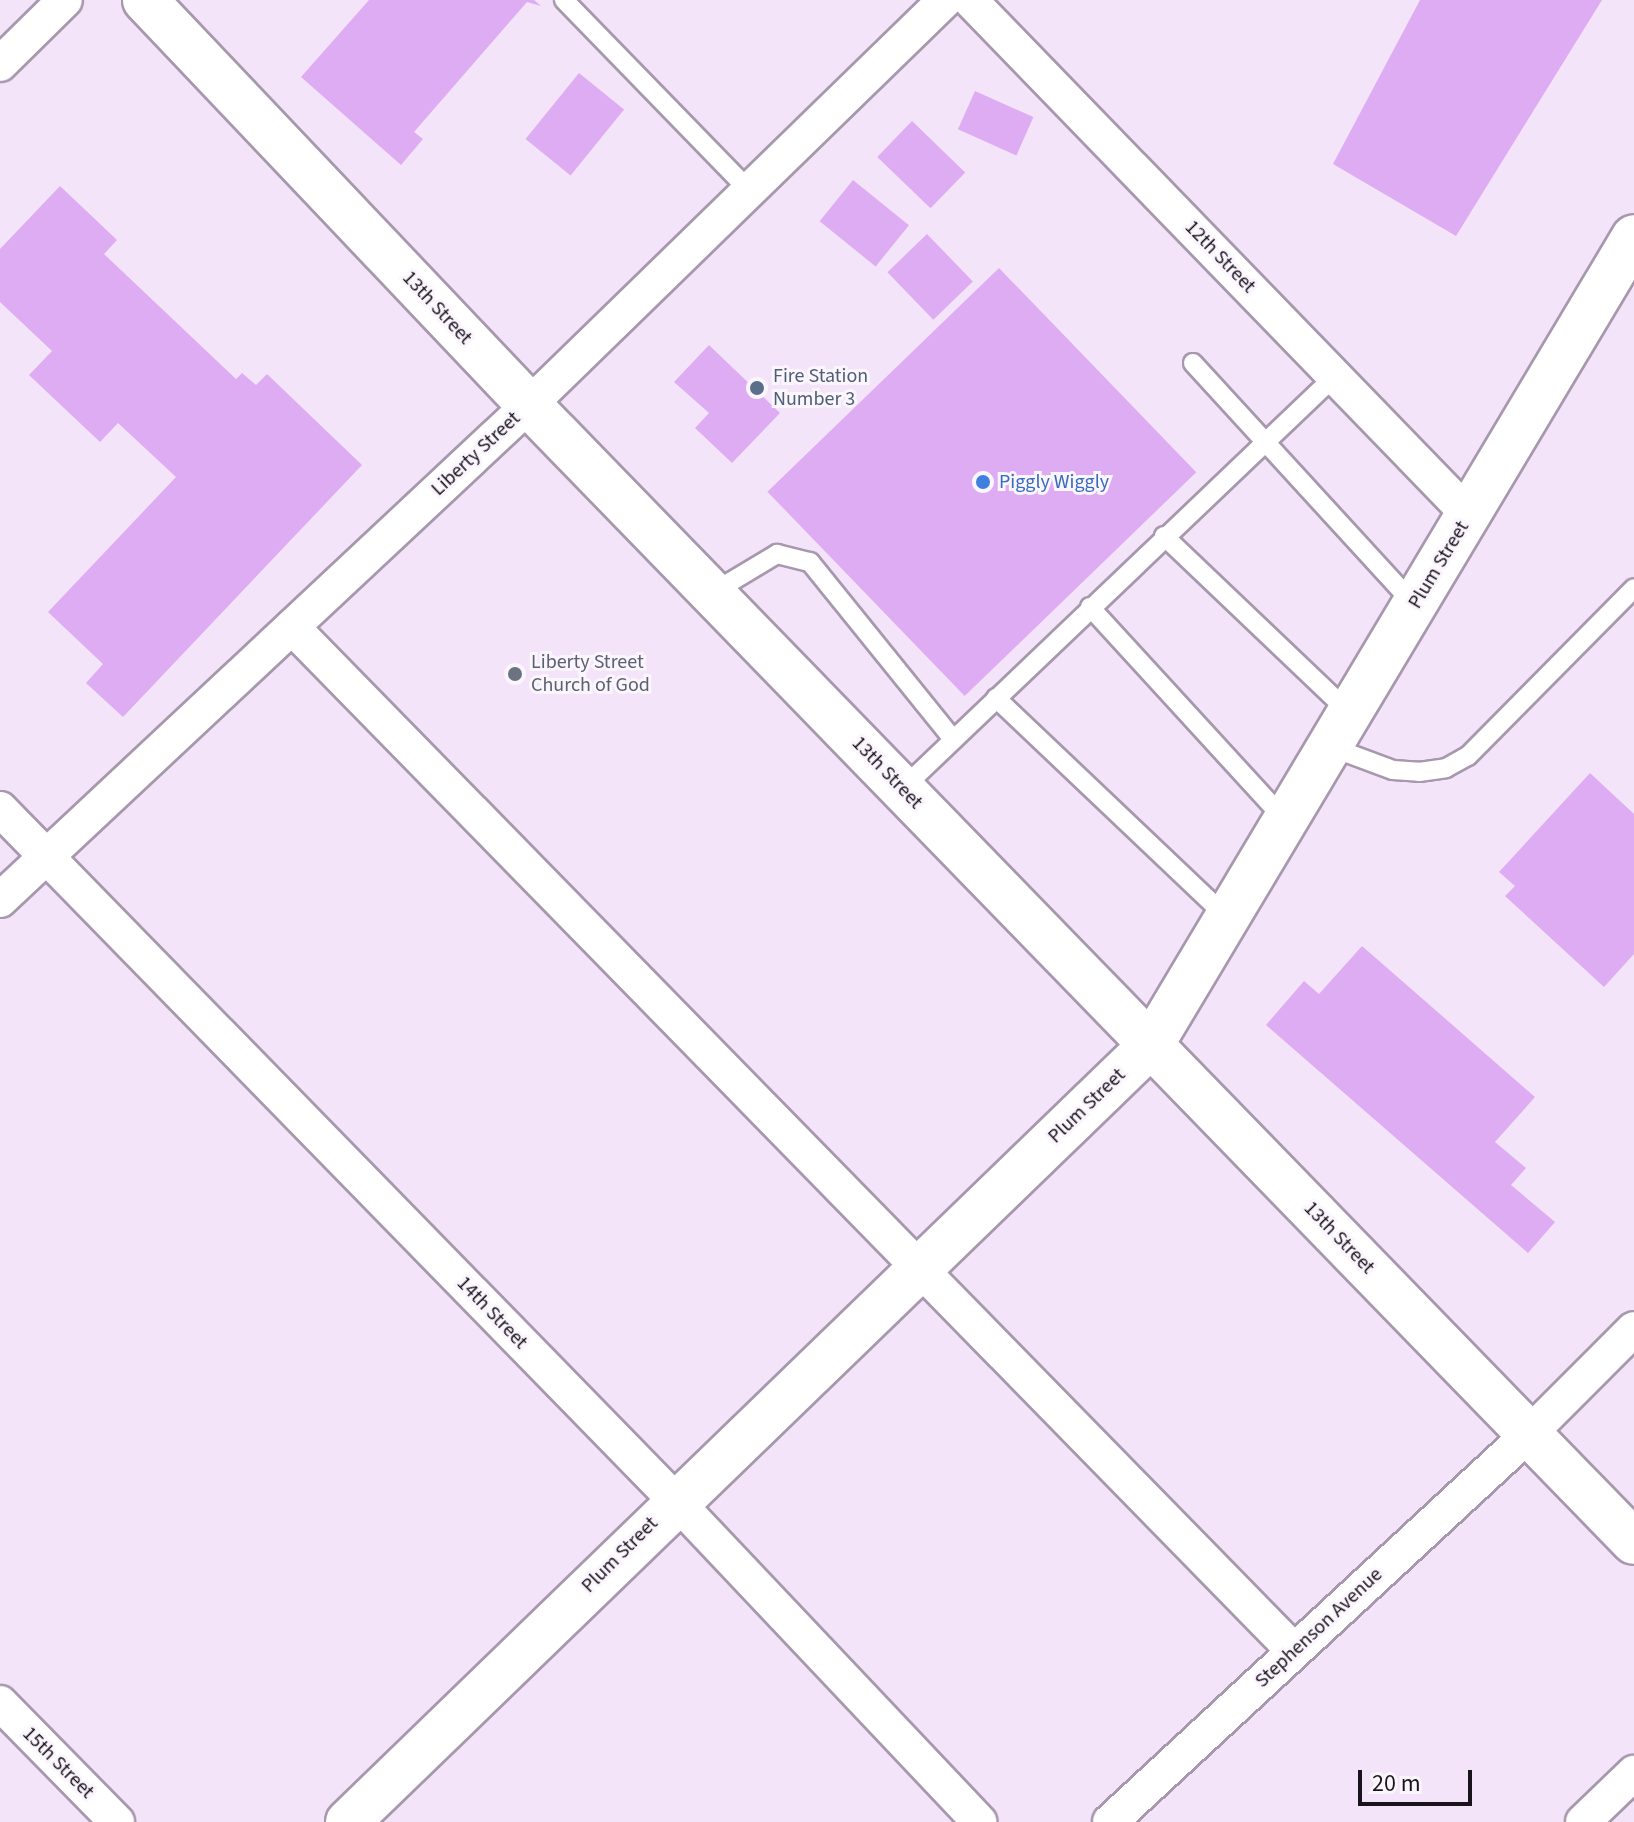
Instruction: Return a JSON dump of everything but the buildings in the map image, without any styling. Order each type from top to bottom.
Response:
[{"type":"street","points":[[0,64],[65,0]]},
{"type":"street","name":"13th Street","points":[[145,0],[529,405],[1634,1542]]},
{"type":"street","name":"Liberty Street","points":[[0,900],[44,854],[529,405],[945,0]]},
{"type":"street","name":"12th Street","points":[[970,0],[1469,515]]},
{"type":"street","name":"Plum Street","points":[[348,1822],[675,1500],[1151,1045],[1469,515],[1629,261]]},
{"type":"street","points":[[292,627],[528,863],[916,1269],[1294,1651]]},
{"type":"street","name":"14th Street","points":[[0,809],[675,1500],[979,1822]]},
{"type":"street","name":"Stephenson Avenue","points":[[1110,1822],[1529,1434],[1634,1329]]},
{"type":"street","name":"15th Street","points":[[0,1703],[117,1822]]},
{"type":"street","points":[[1583,1822],[1634,1773]]},
{"type":"lane","points":[[564,0],[750,191]]},
{"type":"lane","points":[[1193,363],[1415,605]]},
{"type":"lane","points":[[902,789],[1335,376]]},
{"type":"lane","points":[[1164,536],[1340,730],[1393,770],[1419,772],[1446,768],[1468,756],[1634,588]]},
{"type":"lane","points":[[712,593],[777,554],[810,562],[953,739]]},
{"type":"lane","points":[[1090,607],[1286,821]]},
{"type":"lane","points":[[996,698],[1229,919]]},
{"type":"place","name":"Fire Station Number 3","points":[[757,388]]},
{"type":"place","name":"Piggly Wiggly","points":[[983,482]]},
{"type":"place","name":"Liberty Street Church of God","points":[[515,674]]}]
